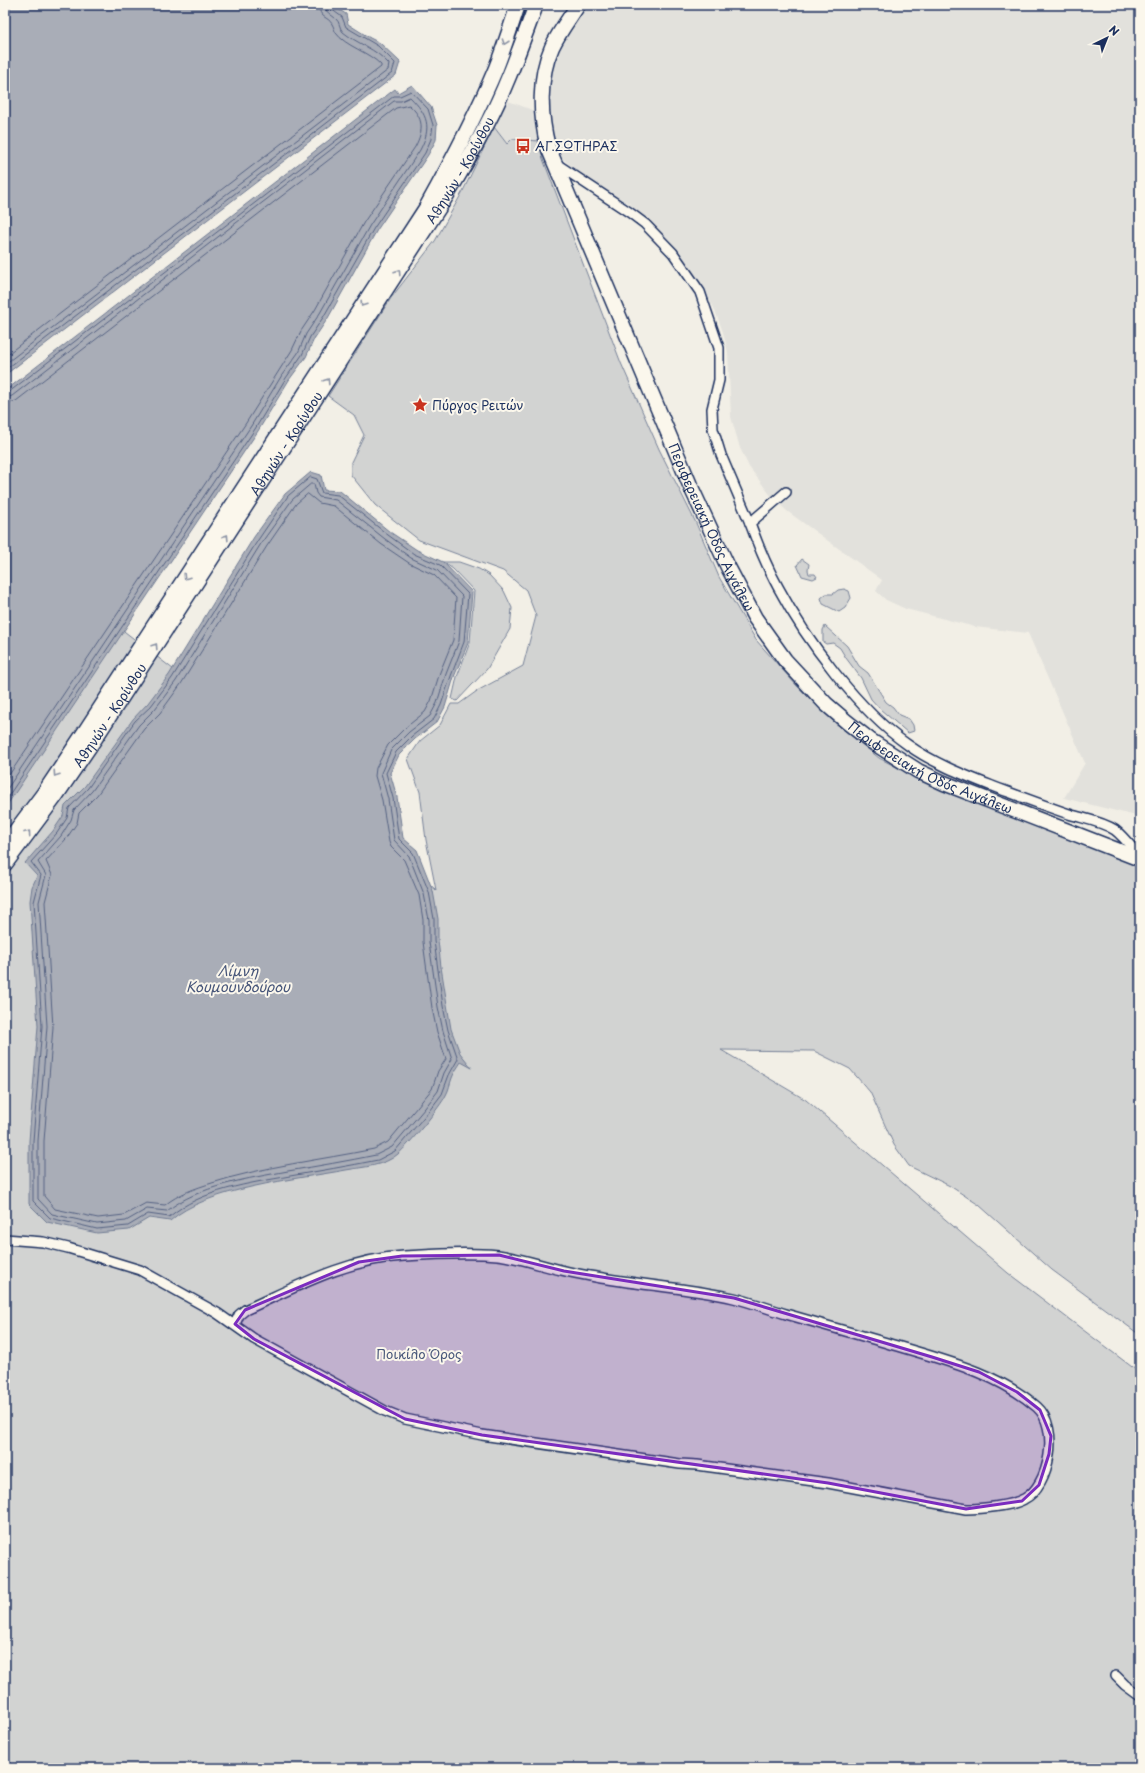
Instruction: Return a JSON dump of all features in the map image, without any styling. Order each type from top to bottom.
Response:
[{"type":"highway","name":"Αθηνών - Κορίνθου","points":[[5,845],[44,792],[86,730],[426,208],[442,181],[482,100],[496,67],[518,5]]},
{"type":"highway","name":"Αθηνών - Κορίνθου","points":[[5,864],[55,797],[96,737],[442,203],[466,164],[488,122],[513,66],[536,5]]},
{"type":"highway","name":"Περιφερειακή Οδός Αιγάλεω","points":[[578,5],[552,47],[547,59],[542,119],[552,162],[708,525],[744,599],[755,618],[786,660],[826,704],[871,741],[918,771],[974,796],[1140,858]]},
{"type":"street","points":[[552,162],[630,212],[645,224],[673,253],[700,292],[719,348],[719,380],[712,409],[713,429],[721,455],[764,559],[778,588],[797,620],[826,661],[857,699],[884,727],[909,746],[941,764],[992,786],[1108,826],[1121,836],[1140,858]]},
{"type":"street","points":[[750,523],[786,492]]},
{"type":"street","points":[[5,1239],[43,1242],[140,1270],[235,1324],[254,1338],[385,1411],[405,1419],[482,1435],[680,1464],[828,1483],[966,1509],[979,1509],[1022,1501],[1032,1495],[1039,1485],[1047,1462],[1051,1436],[1047,1423],[1040,1410],[1017,1392],[979,1372],[734,1298],[564,1271],[524,1260],[499,1256],[469,1254],[402,1256],[359,1262],[320,1276],[245,1310],[239,1315],[235,1324]]},
{"type":"street","points":[[1116,1676],[1140,1696]]},
{"type":"highlighted area","points":[[499,1255],[564,1271],[734,1298],[979,1372],[1017,1392],[1040,1410],[1051,1436],[1049,1454],[1039,1485],[1022,1501],[966,1509],[828,1483],[482,1435],[405,1419],[254,1339],[235,1324],[245,1310],[359,1262],[402,1256]]},
{"type":"shaded area","points":[[586,5],[1140,5],[1140,817],[1064,798],[1085,763],[1028,633],[975,627],[906,609],[886,600],[876,591],[882,580],[787,511],[772,497],[749,467],[740,448],[731,417],[728,352],[723,332],[714,308],[691,269],[676,250],[629,203],[598,188],[563,159],[553,145],[549,130],[551,77],[559,49]]},
{"type":"shaded area","points":[[508,101],[535,111],[539,141],[512,139],[507,144],[494,127]]},
{"type":"green space","name":"Ποικίλο Όρος","points":[[494,127],[507,144],[512,139],[539,141],[543,159],[621,363],[659,449],[696,523],[719,577],[756,640],[797,686],[833,721],[879,758],[937,788],[1140,865],[1140,1335],[1052,1270],[979,1205],[950,1186],[909,1166],[894,1145],[870,1092],[850,1069],[814,1051],[721,1050],[806,1100],[1008,1273],[1140,1373],[1140,1768],[5,1768],[5,636],[49,573],[316,780],[436,890],[426,840],[420,792],[408,759],[420,741],[440,725],[451,704],[459,704],[477,691],[523,666],[536,616],[526,590],[503,571],[419,540],[375,505],[351,475],[351,462],[364,435],[354,415],[328,396],[391,298],[435,241],[463,191]]},
{"type":"green space","points":[[802,559],[809,564],[809,574],[815,574],[817,577],[813,579],[802,576],[797,565]]},
{"type":"green space","points":[[443,562],[459,562],[479,569],[489,575],[504,591],[512,608],[510,629],[487,669],[457,701],[452,699],[457,677],[470,642],[474,591],[453,569]]},
{"type":"green space","points":[[844,589],[849,591],[851,598],[845,608],[839,612],[823,604],[821,598],[826,594],[833,594],[838,590]]},
{"type":"green space","points":[[825,626],[847,646],[859,666],[868,673],[886,702],[893,707],[899,715],[909,719],[913,725],[914,731],[908,733],[880,709],[871,699],[861,678],[840,648],[833,643],[826,644],[823,642],[823,630]]},
{"type":"water","points":[[5,5],[331,5],[346,14],[348,24],[380,43],[400,62],[396,75],[5,375]]},
{"type":"water","points":[[412,85],[431,107],[437,125],[436,140],[428,155],[377,230],[328,318],[314,339],[306,357],[289,380],[258,431],[5,808],[5,391],[395,89],[398,93]]},
{"type":"water","name":"Λίμνη Κουμουνδούρου","points":[[311,472],[321,475],[324,490],[340,491],[390,532],[417,550],[443,562],[472,592],[468,643],[454,677],[445,707],[437,722],[415,739],[399,755],[390,773],[397,797],[403,838],[417,850],[433,891],[438,919],[438,940],[441,967],[451,1029],[460,1053],[472,1068],[461,1062],[453,1076],[446,1095],[431,1116],[398,1154],[380,1164],[253,1186],[206,1200],[186,1210],[170,1221],[149,1218],[129,1230],[97,1233],[47,1222],[29,1204],[29,1141],[38,1026],[30,901],[32,887],[37,876],[25,863],[53,831],[63,816],[65,806],[85,786],[133,719],[148,703],[169,675],[254,537],[285,494]]},
{"type":"place","name":"ΑΓ.ΣΩΤΗΡΑΣ","points":[[523,146]]},
{"type":"place","name":"Πύργος Ρειτών","points":[[420,405]]}]
